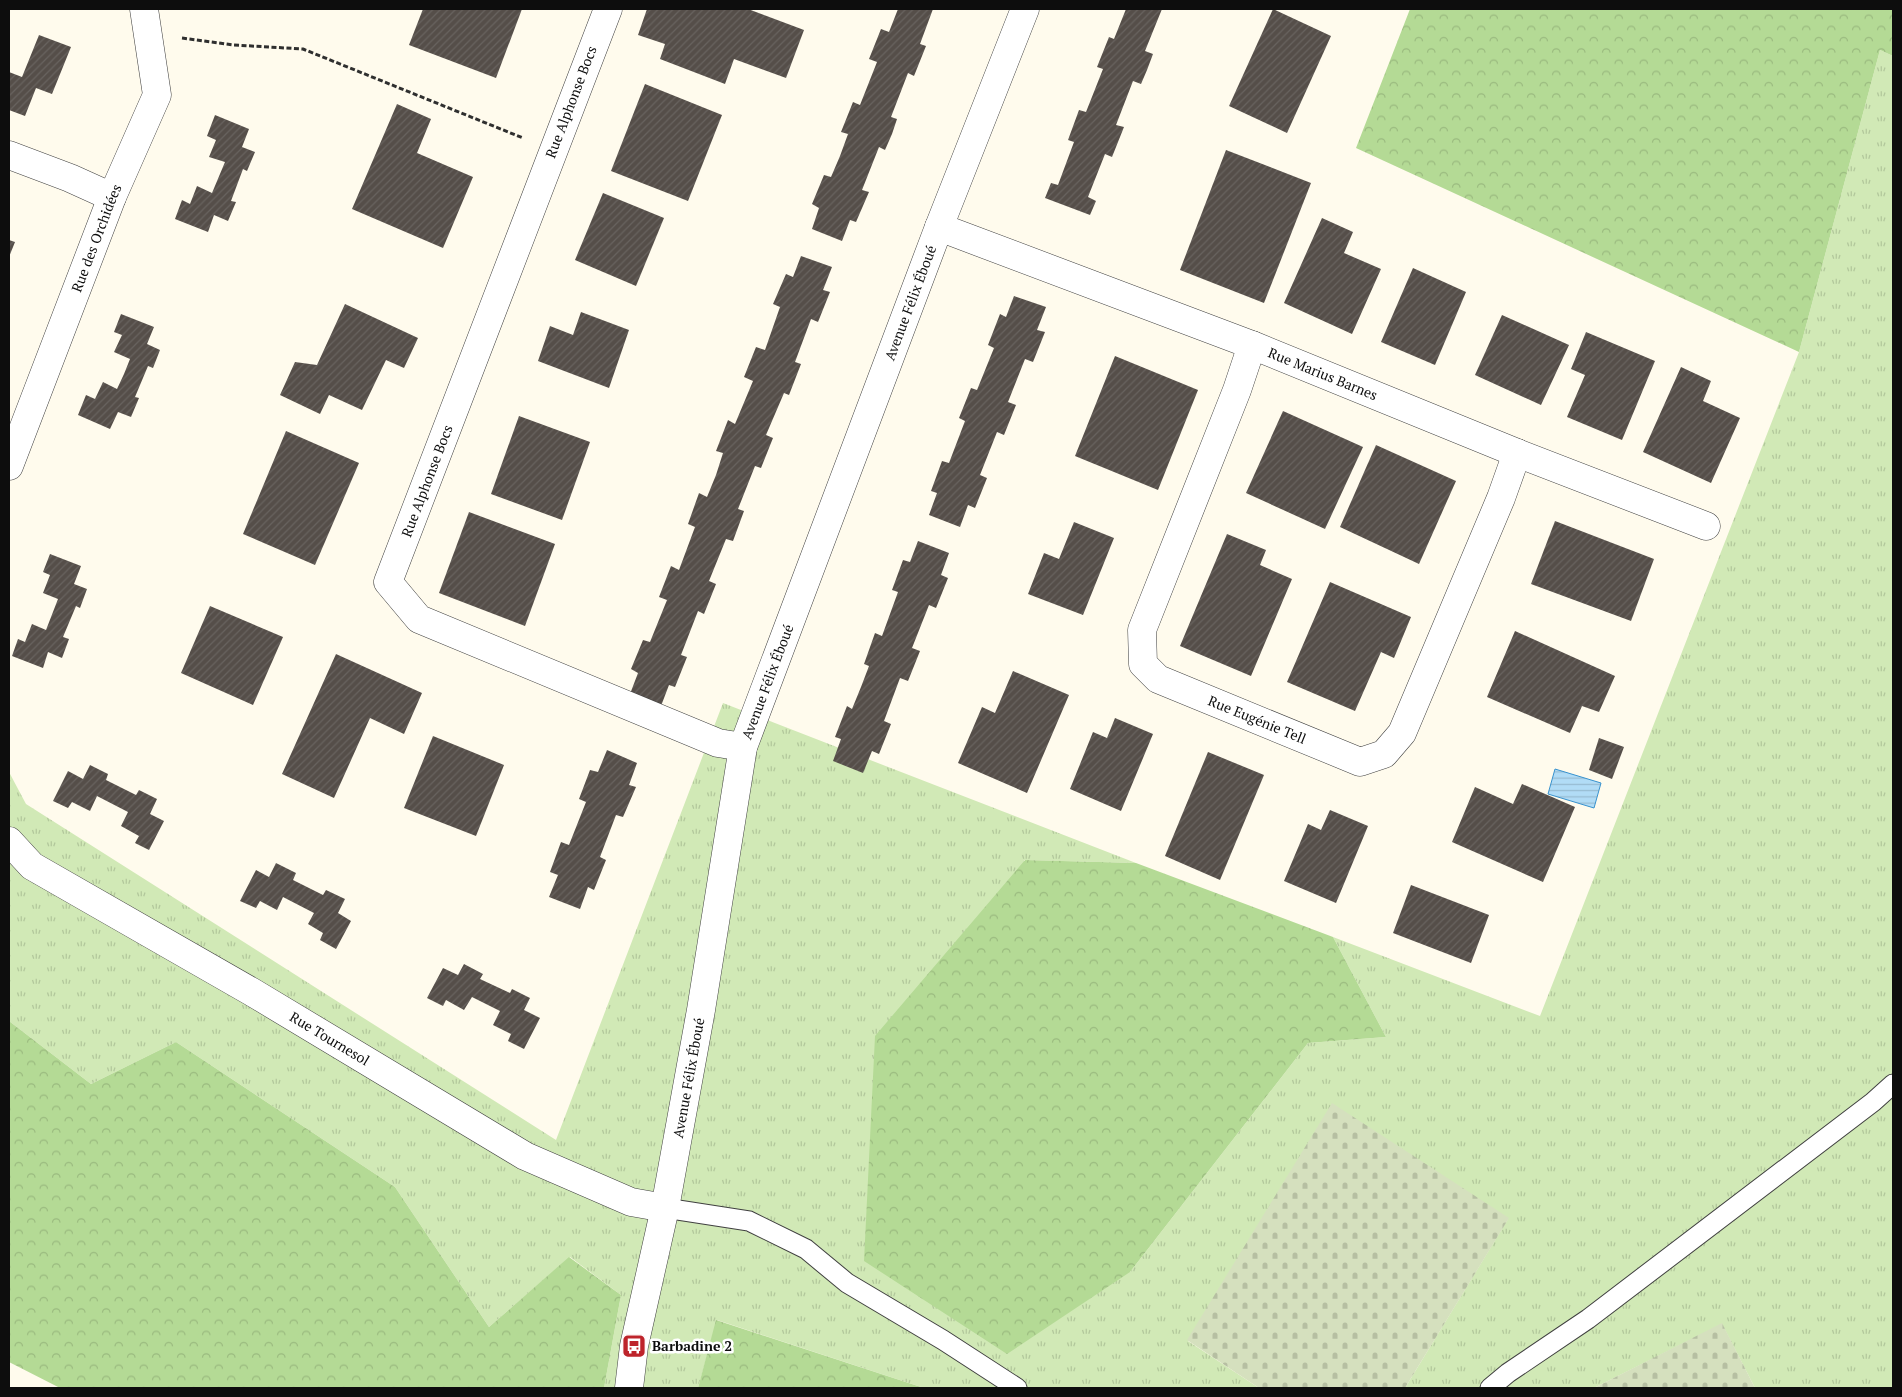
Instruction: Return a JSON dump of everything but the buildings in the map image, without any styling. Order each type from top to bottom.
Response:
[{"type":"street","name":"Rue Alphonse Bocs","points":[[608,9],[552,150],[388,582],[419,619],[718,742],[743,747]]},
{"type":"street","name":"Avenue Félix Éboué","points":[[628,1388],[634,1346],[665,1208],[701,1010],[743,747],[939,226],[1025,9]]},
{"type":"street","name":"Rue des Orchidées","points":[[9,466],[112,198],[157,95],[147,21]]},
{"type":"street","points":[[9,155],[70,178],[112,198]]},
{"type":"street","name":"Rue Marius Barnes","points":[[939,226],[1252,345],[1517,453],[1706,526]]},
{"type":"street","name":"Rue Eugénie Tell","points":[[1252,345],[1237,390],[1142,630],[1143,664],[1158,679],[1360,762],[1384,754],[1402,733],[1501,498],[1517,453]]},
{"type":"street","name":"Rue Tournesol","points":[[9,841],[32,866],[252,992],[525,1156],[631,1202],[665,1208]]},
{"type":"lane","points":[[1490,1388],[1588,1319],[1865,1108],[1893,1084]]},
{"type":"lane","points":[[665,1208],[749,1221],[806,1249],[847,1283],[943,1340],[1017,1388]]},
{"type":"path","points":[[147,21],[234,45],[303,50],[552,150]]},
{"type":"green space","points":[[1410,9],[1893,9],[1893,56],[1880,50],[1799,352],[1356,148]]},
{"type":"green space","points":[[1880,50],[1893,56],[1893,1388],[1755,1388],[1722,1324],[1594,1388],[1405,1388],[1508,1219],[1188,1341],[1259,1388],[924,1388],[717,1320],[698,1388],[604,1388],[621,1295],[570,1257],[489,1327],[395,1187],[176,1042],[91,1084],[9,1021],[9,772],[26,804],[556,1140],[723,703],[1136,863],[1024,860],[1130,1272],[1308,1043],[1386,1037],[1333,937],[1540,1016],[1799,352]]},
{"type":"green space","points":[[1025,860],[1136,863],[1333,937],[1386,1037],[1308,1043],[1130,1272],[1007,1354],[864,1261],[875,1036]]},
{"type":"green space","points":[[9,1021],[91,1084],[176,1042],[395,1187],[489,1327],[569,1257],[621,1295],[604,1388],[60,1388],[9,1362]]},
{"type":"green space","points":[[1332,1103],[1509,1218],[1405,1388],[1259,1388],[1187,1340]]},
{"type":"green space","points":[[716,1320],[924,1388],[698,1388]]},
{"type":"green space","points":[[1722,1323],[1755,1388],[1594,1388]]},
{"type":"water","points":[[1555,769],[1601,783],[1594,808],[1548,794]]},
{"type":"place","name":"Barbadine 2","points":[[634,1346]]}]
